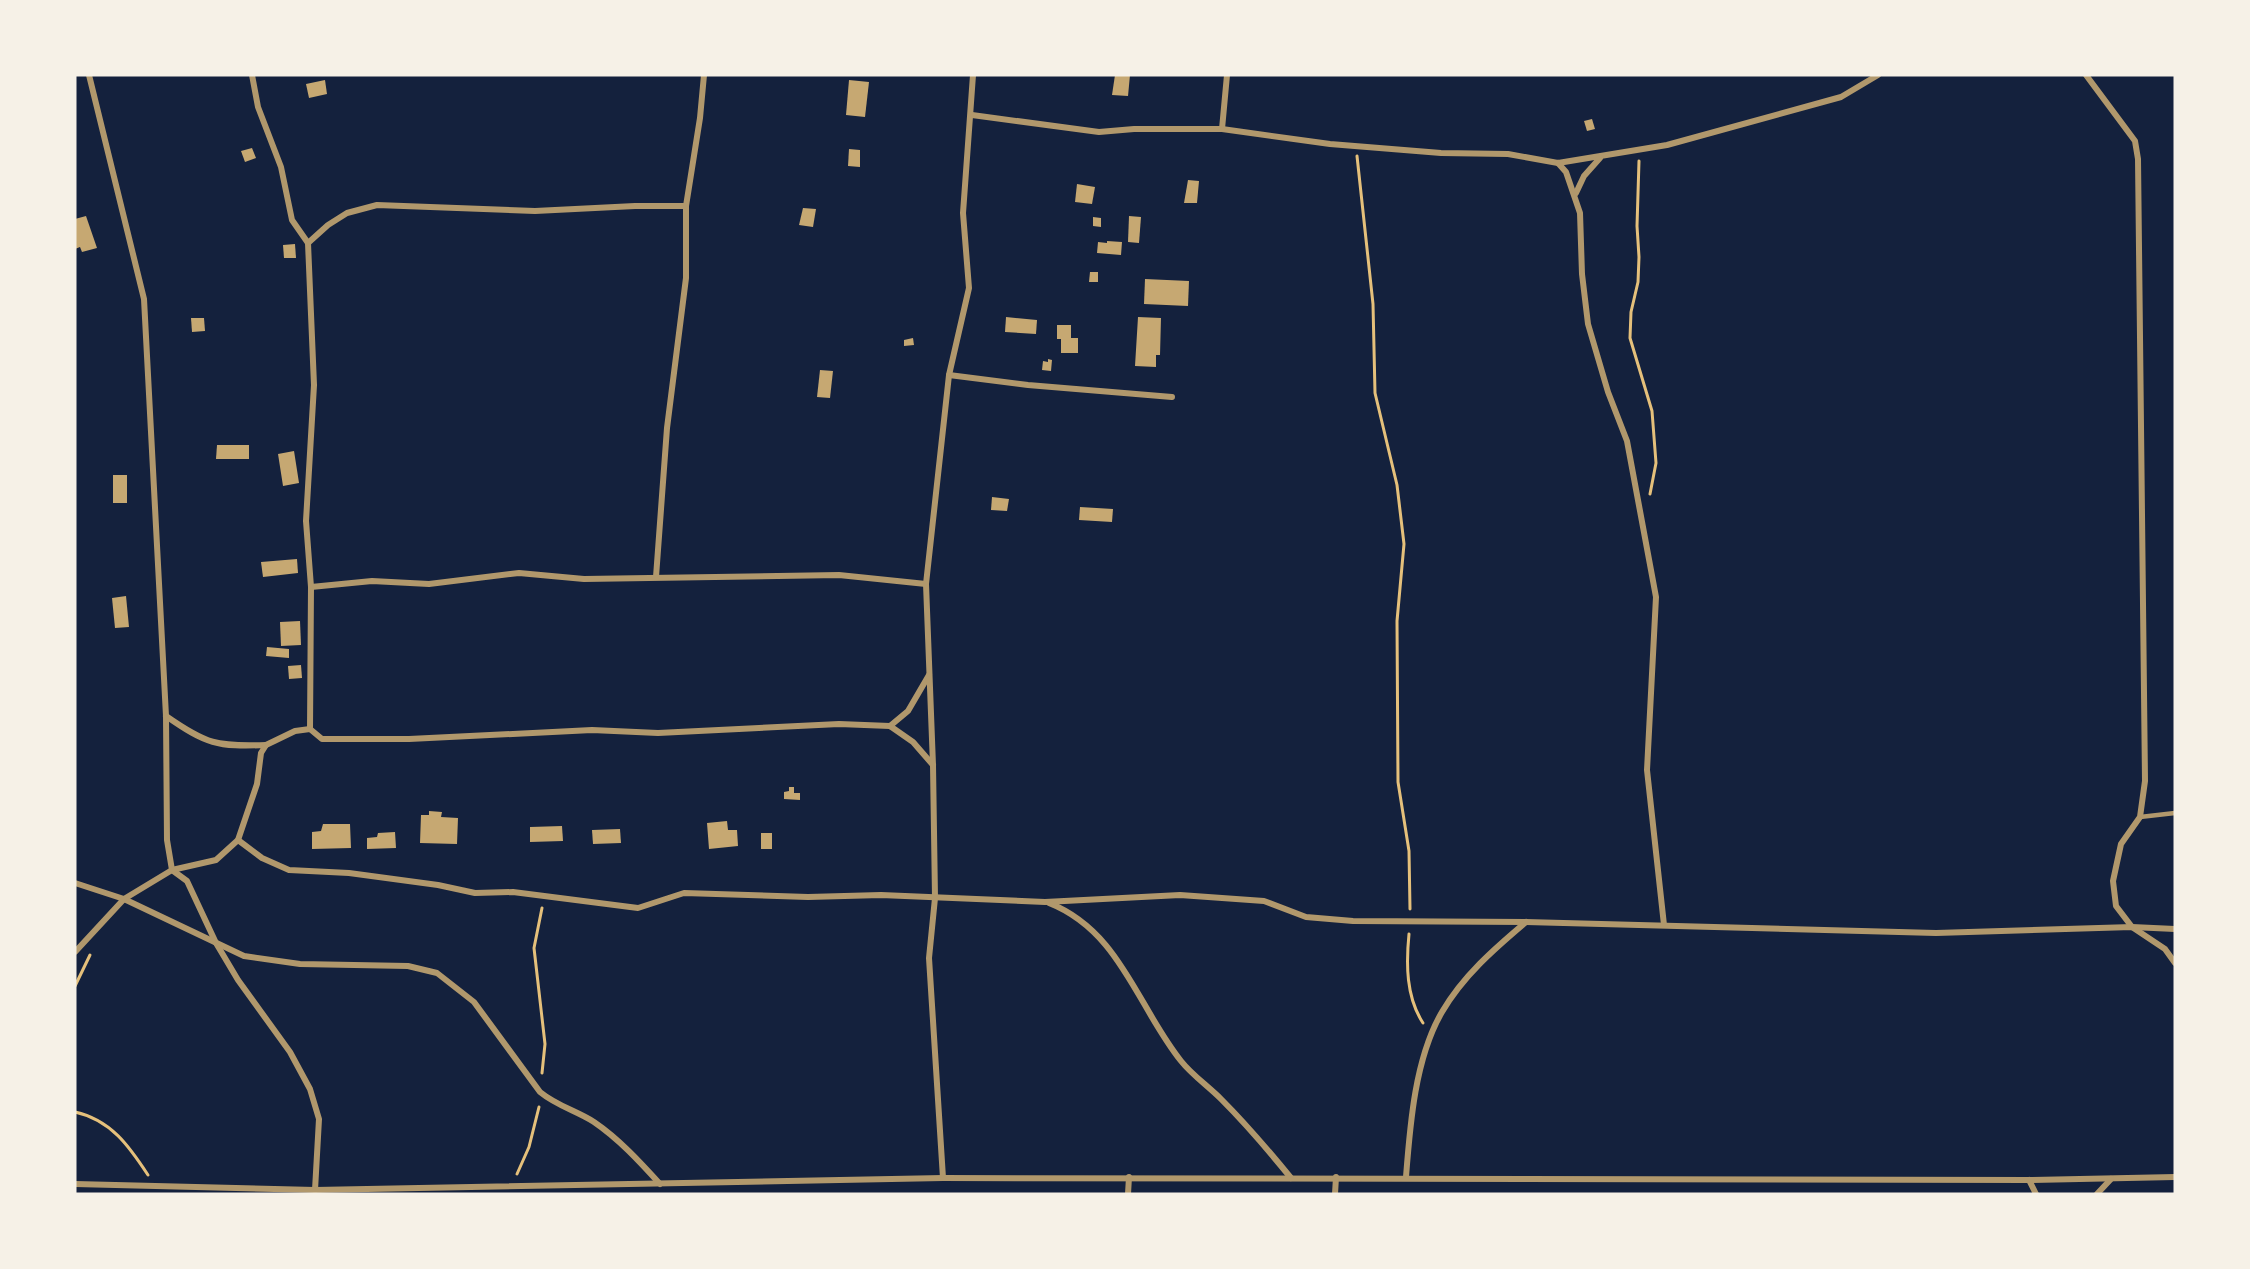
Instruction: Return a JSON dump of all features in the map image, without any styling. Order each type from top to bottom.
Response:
[{"type":"street","points":[[89,75],[144,299],[166,716],[167,840],[172,870],[187,881],[216,943],[254,1005],[290,1052],[318,1107],[319,1139],[315,1190]]},
{"type":"street","points":[[252,75],[258,107],[281,167],[292,220],[308,243],[314,385],[306,521],[311,587],[310,729]]},
{"type":"street","points":[[656,577],[667,428],[686,278],[686,206],[700,118],[704,75]]},
{"type":"street","points":[[943,1178],[929,958],[935,898],[933,765],[926,584],[949,375],[969,288],[963,213],[972,115],[973,75]]},
{"type":"street","points":[[1222,129],[1227,75]]},
{"type":"street","points":[[972,115],[1099,132],[1134,129],[1222,129],[1356,146],[1441,153],[1508,154],[1558,163],[1639,150],[1841,97],[1878,75]]},
{"type":"street","points":[[2086,75],[2135,141],[2138,159],[2140,500],[2146,674],[2145,781],[2140,817],[2121,844],[2113,881],[2116,906],[2132,927],[2165,949],[2175,963]]},
{"type":"street","points":[[1576,193],[1584,176],[1600,158]]},
{"type":"street","points":[[1558,163],[1566,172],[1576,193],[1581,213],[1582,274],[1588,324],[1608,392],[1627,441],[1656,597],[1647,770],[1664,925]]},
{"type":"street","points":[[308,243],[328,225],[347,213],[377,205],[535,211],[686,206]]},
{"type":"street","points":[[949,375],[1028,385],[1172,397]]},
{"type":"street","points":[[311,587],[372,581],[429,584],[519,573],[584,579],[838,574],[926,584]]},
{"type":"street","points":[[890,726],[908,711],[929,673]]},
{"type":"street","points":[[166,716],[201,740],[242,746],[266,745],[295,731],[310,729],[322,739],[409,739],[592,730],[658,733],[839,723],[890,726],[913,742],[933,765]]},
{"type":"street","points":[[75,952],[124,899],[172,870],[216,860],[238,840],[257,784],[261,753],[266,745]]},
{"type":"street","points":[[238,840],[262,858],[289,870],[349,873],[475,893],[513,892],[638,908],[684,893],[1045,902],[1180,895],[1264,901],[1306,917],[1353,921],[1526,922],[1936,933],[2132,927],[2175,929]]},
{"type":"street","points":[[75,883],[124,899],[244,956],[280,962],[380,964],[436,973],[474,1002],[540,1092],[553,1103],[593,1122],[613,1137],[660,1184]]},
{"type":"street","points":[[1045,902],[1071,912],[1091,928],[1121,963],[1151,1017],[1182,1062],[1221,1100],[1291,1178]]},
{"type":"street","points":[[1406,1177],[1409,1136],[1421,1067],[1441,1014],[1485,957],[1526,922]]},
{"type":"street","points":[[1128,1194],[1129,1177]]},
{"type":"street","points":[[1335,1194],[1336,1177]]},
{"type":"street","points":[[75,1184],[315,1190],[943,1178],[1406,1177],[2029,1180],[2175,1177]]},
{"type":"street","points":[[2097,1194],[2111,1179]]},
{"type":"street","points":[[2029,1180],[2036,1194]]},
{"type":"lane","points":[[2140,817],[2175,813]]},
{"type":"path","points":[[1356,146],[1373,304],[1375,393],[1396,485],[1404,544],[1397,621],[1398,782],[1409,851],[1410,920],[1407,963],[1410,992],[1417,1015],[1433,1035]]},
{"type":"path","points":[[1639,150],[1637,226],[1639,265],[1631,312],[1630,338],[1652,411],[1656,463],[1653,486],[1642,517]]},
{"type":"path","points":[[511,1187],[530,1147],[540,1092],[545,1044],[534,948],[545,896]]},
{"type":"path","points":[[75,1112],[102,1121],[131,1147],[154,1185]]},
{"type":"building","points":[[1115,75],[1130,75],[1128,96],[1112,95]]},
{"type":"building","points":[[325,80],[327,94],[309,98],[306,84]]},
{"type":"building","points":[[849,80],[869,82],[865,117],[846,115]]},
{"type":"building","points":[[1592,119],[1595,129],[1587,131],[1584,121]]},
{"type":"building","points":[[252,148],[256,158],[245,162],[241,151]]},
{"type":"building","points":[[849,149],[860,150],[860,167],[848,166]]},
{"type":"building","points":[[1188,180],[1199,181],[1197,203],[1184,203]]},
{"type":"building","points":[[1077,184],[1095,187],[1092,204],[1075,202]]},
{"type":"building","points":[[803,208],[816,209],[813,227],[799,225]]},
{"type":"building","points":[[86,216],[97,248],[82,252],[80,247],[75,249],[75,219]]},
{"type":"building","points":[[1129,216],[1141,217],[1139,243],[1128,242]]},
{"type":"building","points":[[1093,217],[1101,218],[1101,227],[1093,226]]},
{"type":"building","points":[[1107,241],[1122,242],[1121,255],[1097,253],[1098,242],[1107,243]]},
{"type":"building","points":[[295,244],[296,258],[284,258],[283,245]]},
{"type":"building","points":[[1090,272],[1098,272],[1098,282],[1089,282]]},
{"type":"building","points":[[1145,279],[1189,281],[1188,306],[1144,304]]},
{"type":"building","points":[[1006,317],[1037,320],[1036,334],[1005,332]]},
{"type":"building","points":[[1138,317],[1161,318],[1160,355],[1156,355],[1156,367],[1135,366]]},
{"type":"building","points":[[191,318],[204,318],[205,331],[192,332]]},
{"type":"building","points":[[1057,325],[1071,325],[1071,338],[1078,338],[1078,353],[1061,353],[1061,339],[1057,339]]},
{"type":"building","points":[[913,338],[914,345],[904,346],[904,340]]},
{"type":"building","points":[[1048,359],[1052,360],[1051,371],[1042,370],[1043,361],[1048,362]]},
{"type":"building","points":[[820,370],[833,371],[830,398],[817,397]]},
{"type":"building","points":[[217,445],[249,445],[249,459],[216,459]]},
{"type":"building","points":[[294,451],[299,483],[283,486],[278,454]]},
{"type":"building","points":[[113,475],[127,475],[127,503],[113,503]]},
{"type":"building","points":[[992,497],[1009,499],[1007,511],[991,510]]},
{"type":"building","points":[[1080,507],[1113,509],[1112,522],[1079,520]]},
{"type":"building","points":[[297,559],[298,573],[263,577],[261,562]]},
{"type":"building","points":[[126,596],[129,627],[115,628],[112,598]]},
{"type":"building","points":[[300,621],[301,645],[281,646],[280,622]]},
{"type":"building","points":[[267,647],[289,649],[289,658],[266,656]]},
{"type":"building","points":[[301,665],[302,678],[289,679],[288,666]]},
{"type":"building","points":[[789,787],[794,787],[794,793],[800,793],[800,800],[784,799],[784,792],[789,791]]},
{"type":"building","points":[[429,811],[442,812],[441,817],[458,818],[457,844],[420,843],[421,815],[429,815]]},
{"type":"building","points":[[727,821],[728,830],[737,830],[738,846],[709,849],[707,823]]},
{"type":"building","points":[[323,824],[350,824],[351,848],[312,849],[312,832],[321,831]]},
{"type":"building","points":[[562,826],[563,841],[530,842],[530,827]]},
{"type":"building","points":[[620,829],[621,843],[593,844],[592,830]]},
{"type":"building","points":[[395,832],[396,848],[367,849],[367,838],[377,837],[378,833]]},
{"type":"building","points":[[761,833],[772,833],[772,849],[761,849]]}]
